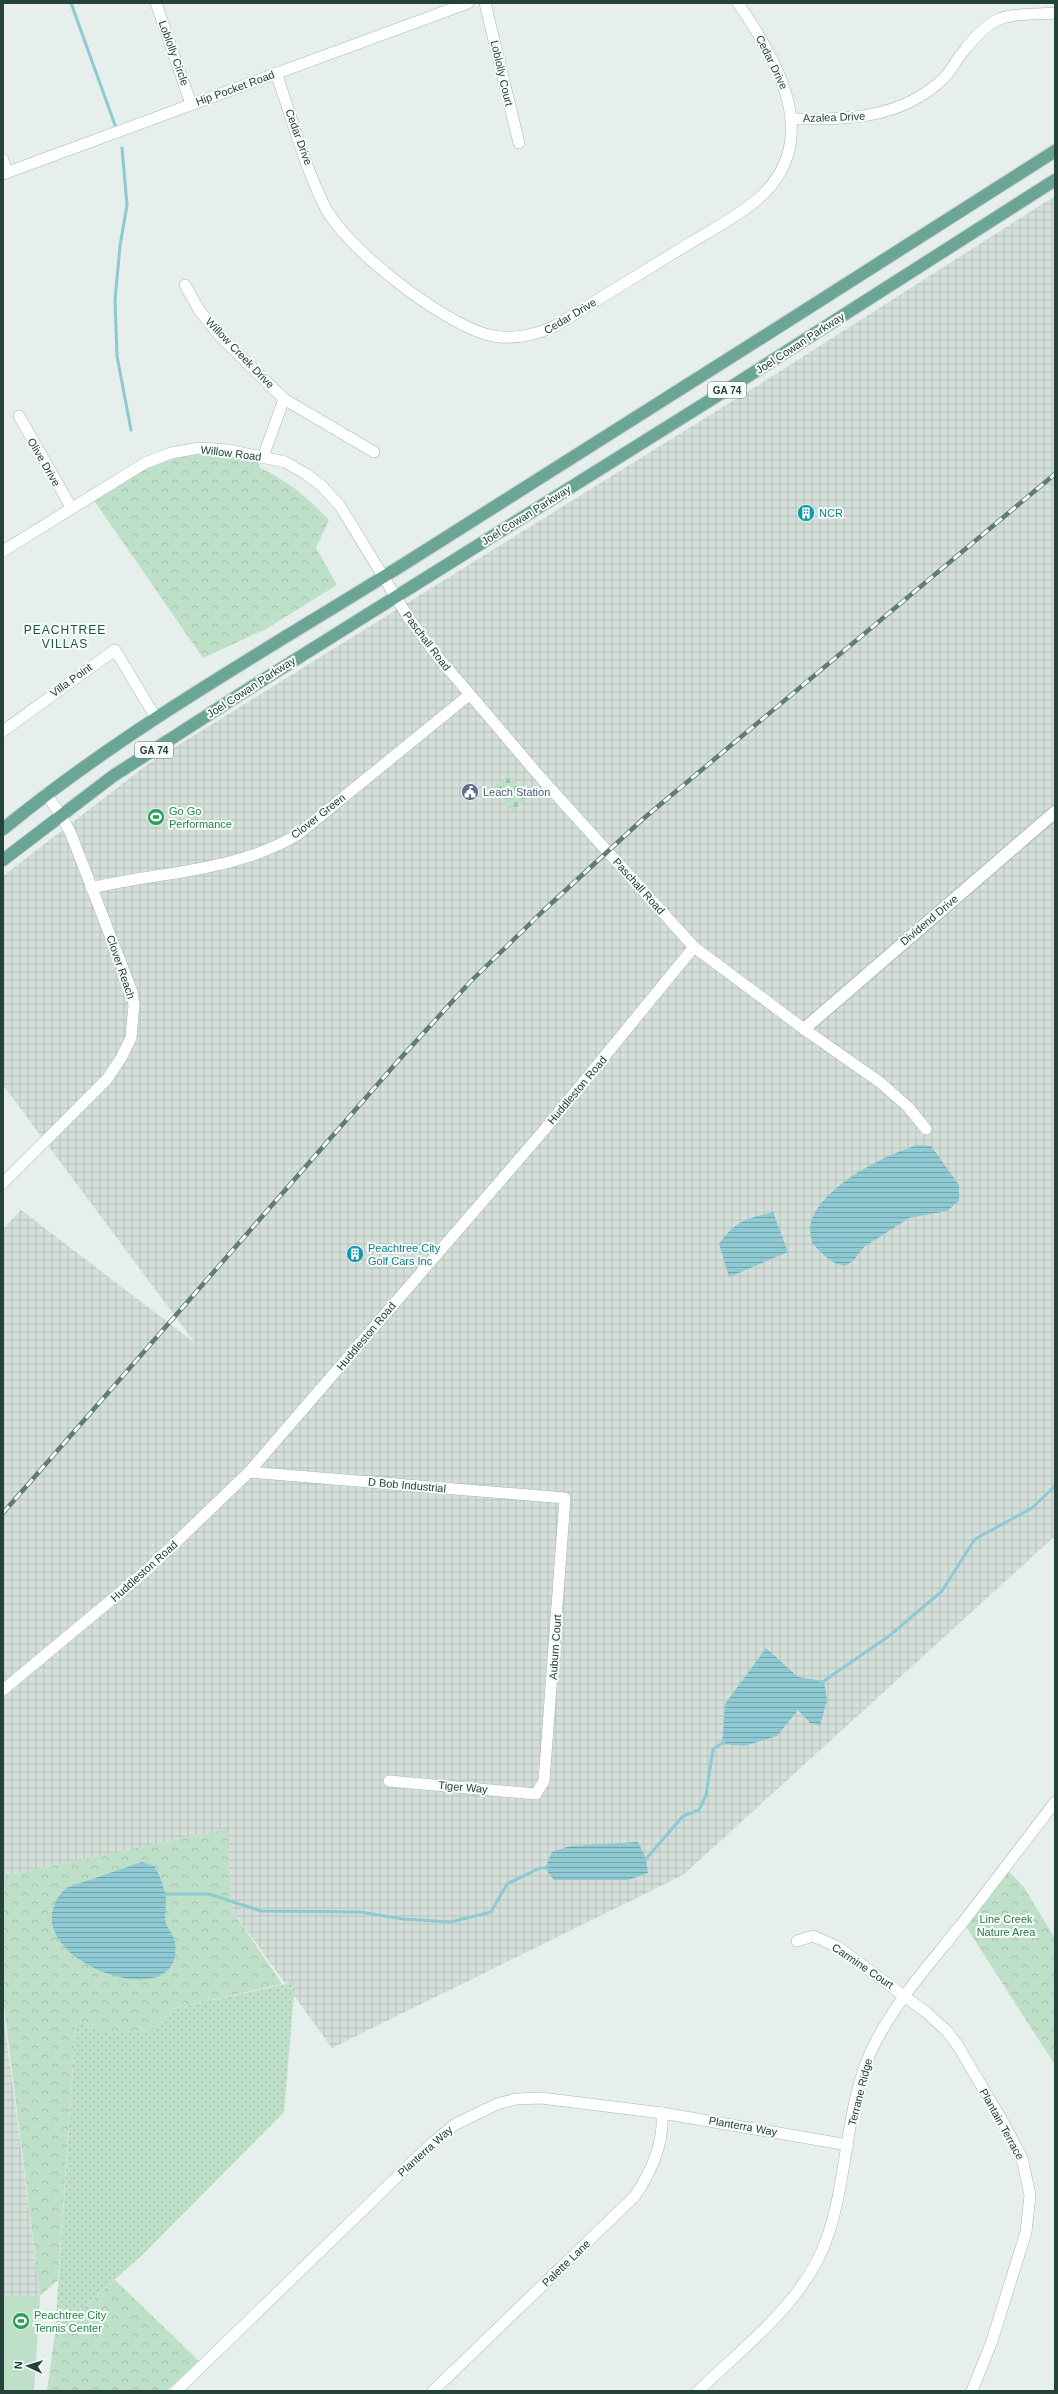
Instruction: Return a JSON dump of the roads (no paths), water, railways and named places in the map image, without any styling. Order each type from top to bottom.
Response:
[{"type":"main road","name":"GA 74","points":[[3,829],[46,794],[156,718],[708,374],[1055,151]]},
{"type":"main road","name":"Joel Cowan Parkway","points":[[3,860],[113,776],[720,394],[1055,180]]},
{"type":"street","name":"Loblolly Circle","points":[[156,3],[191,104]]},
{"type":"street","name":"Hip Pocket Road","points":[[5,173],[154,120],[191,104],[468,3]]},
{"type":"street","name":"Loblolly Court","points":[[485,3],[519,143]]},
{"type":"street","name":"Cedar Drive","points":[[276,74],[326,208],[355,246],[398,282],[441,312],[469,328],[502,337],[540,333],[555,326],[752,203],[770,186],[785,161],[791,119],[788,96],[778,69],[738,3]]},
{"type":"street","name":"Azalea Drive","points":[[791,119],[836,119],[877,114],[909,101],[944,78],[969,44],[982,29],[990,23],[1013,14],[1055,13]]},
{"type":"street","points":[[3,160],[5,173]]},
{"type":"street","name":"Willow Creek Drive","points":[[185,285],[199,310],[219,335],[284,399],[374,452]]},
{"type":"street","points":[[263,457],[284,399]]},
{"type":"street","name":"Olive Drive","points":[[19,416],[71,507]]},
{"type":"street","name":"Willow Road","points":[[3,551],[71,507],[145,463],[171,453],[199,448],[263,457],[284,462],[306,474],[329,493],[340,506],[396,597]]},
{"type":"street","name":"Paschall Road","points":[[396,597],[408,617],[469,695],[540,778],[694,947],[804,1029],[881,1083],[908,1107],[926,1130]]},
{"type":"street","name":"Villa Point","points":[[3,731],[114,650],[156,718]]},
{"type":"street","name":"Clover Green","points":[[92,888],[239,861],[276,846],[296,835],[469,695]]},
{"type":"street","name":"Clover Reach","points":[[3,1183],[102,1084],[121,1058],[131,1038],[134,1005],[132,992],[69,829],[46,794]]},
{"type":"street","name":"Dividend Drive","points":[[804,1029],[1055,812]]},
{"type":"street","name":"Huddleston Road","points":[[3,1690],[146,1571],[249,1472],[545,1129],[694,947]]},
{"type":"street","name":"D Bob Industrial","points":[[249,1472],[565,1498]]},
{"type":"street","name":"Auburn Court","points":[[536,1794],[544,1781],[565,1498]]},
{"type":"street","name":"Tiger Way","points":[[389,1781],[536,1794]]},
{"type":"street","name":"Terrane Ridge","points":[[698,2391],[794,2296],[816,2263],[828,2236],[834,2216],[867,2061],[889,2019],[905,1995],[1053,1807]]},
{"type":"street","name":"Carmine Court","points":[[796,1941],[813,1936],[838,1947],[905,1995]]},
{"type":"street","name":"Plantain Terrace","points":[[905,1995],[937,2022],[958,2046],[1008,2129],[1022,2158],[1028,2182],[1030,2210],[1021,2252],[992,2341],[972,2391]]},
{"type":"street","name":"Planterra Way","points":[[176,2391],[431,2144],[465,2118],[497,2104],[516,2099],[541,2098],[662,2113],[848,2145]]},
{"type":"street","name":"Palette Lane","points":[[432,2391],[634,2196],[653,2166],[661,2136],[662,2113]]},
{"type":"water","points":[[917,1145],[931,1146],[959,1185],[959,1201],[947,1211],[909,1218],[864,1247],[854,1260],[845,1266],[835,1263],[827,1258],[812,1243],[810,1224],[818,1209],[828,1196],[841,1184],[872,1164]]},
{"type":"water","points":[[773,1212],[788,1252],[729,1277],[719,1244],[736,1225],[749,1219]]},
{"type":"water","points":[[766,1648],[798,1677],[824,1681],[827,1700],[820,1726],[810,1723],[798,1710],[777,1736],[744,1746],[722,1744],[725,1704]]},
{"type":"water","points":[[638,1842],[646,1859],[648,1873],[628,1880],[554,1880],[545,1868],[552,1852],[570,1846]]},
{"type":"water","points":[[142,1862],[154,1866],[158,1873],[166,1899],[165,1922],[174,1938],[175,1943],[171,1967],[153,1978],[128,1979],[100,1971],[74,1956],[57,1936],[52,1913],[66,1888]]},
{"type":"waterway","points":[[71,3],[115,125]]},
{"type":"waterway","points":[[122,148],[127,205],[120,246],[115,300],[117,356],[131,430]]},
{"type":"waterway","points":[[821,1683],[889,1636],[942,1591],[975,1539],[1032,1508],[1055,1486]]},
{"type":"waterway","points":[[643,1860],[646,1859],[683,1816],[699,1810],[706,1795],[713,1749],[724,1742]]},
{"type":"waterway","points":[[166,1894],[209,1894],[261,1911],[360,1912],[403,1919],[451,1922],[491,1912],[507,1884],[540,1868],[547,1868]]},
{"type":"railway","points":[[3,1513],[398,1061],[471,981],[543,911],[643,819],[1055,474]]},
{"type":"place","name":"NCR","points":[[806,513]]},
{"type":"place","name":"Leach Station","points":[[470,792]]},
{"type":"place","name":"Go Go Performance","points":[[156,817]]},
{"type":"place","name":"Peachtree City Golf Cars Inc","points":[[355,1254]]},
{"type":"place","name":"Peachtree City Tennis Center","points":[[21,2321]]},
{"type":"district","name":"PEACHTREE VILLAS","points":[[65,637]]},
{"type":"park label","name":"Line Creek Nature Area","points":[[1006,1925]]}]
